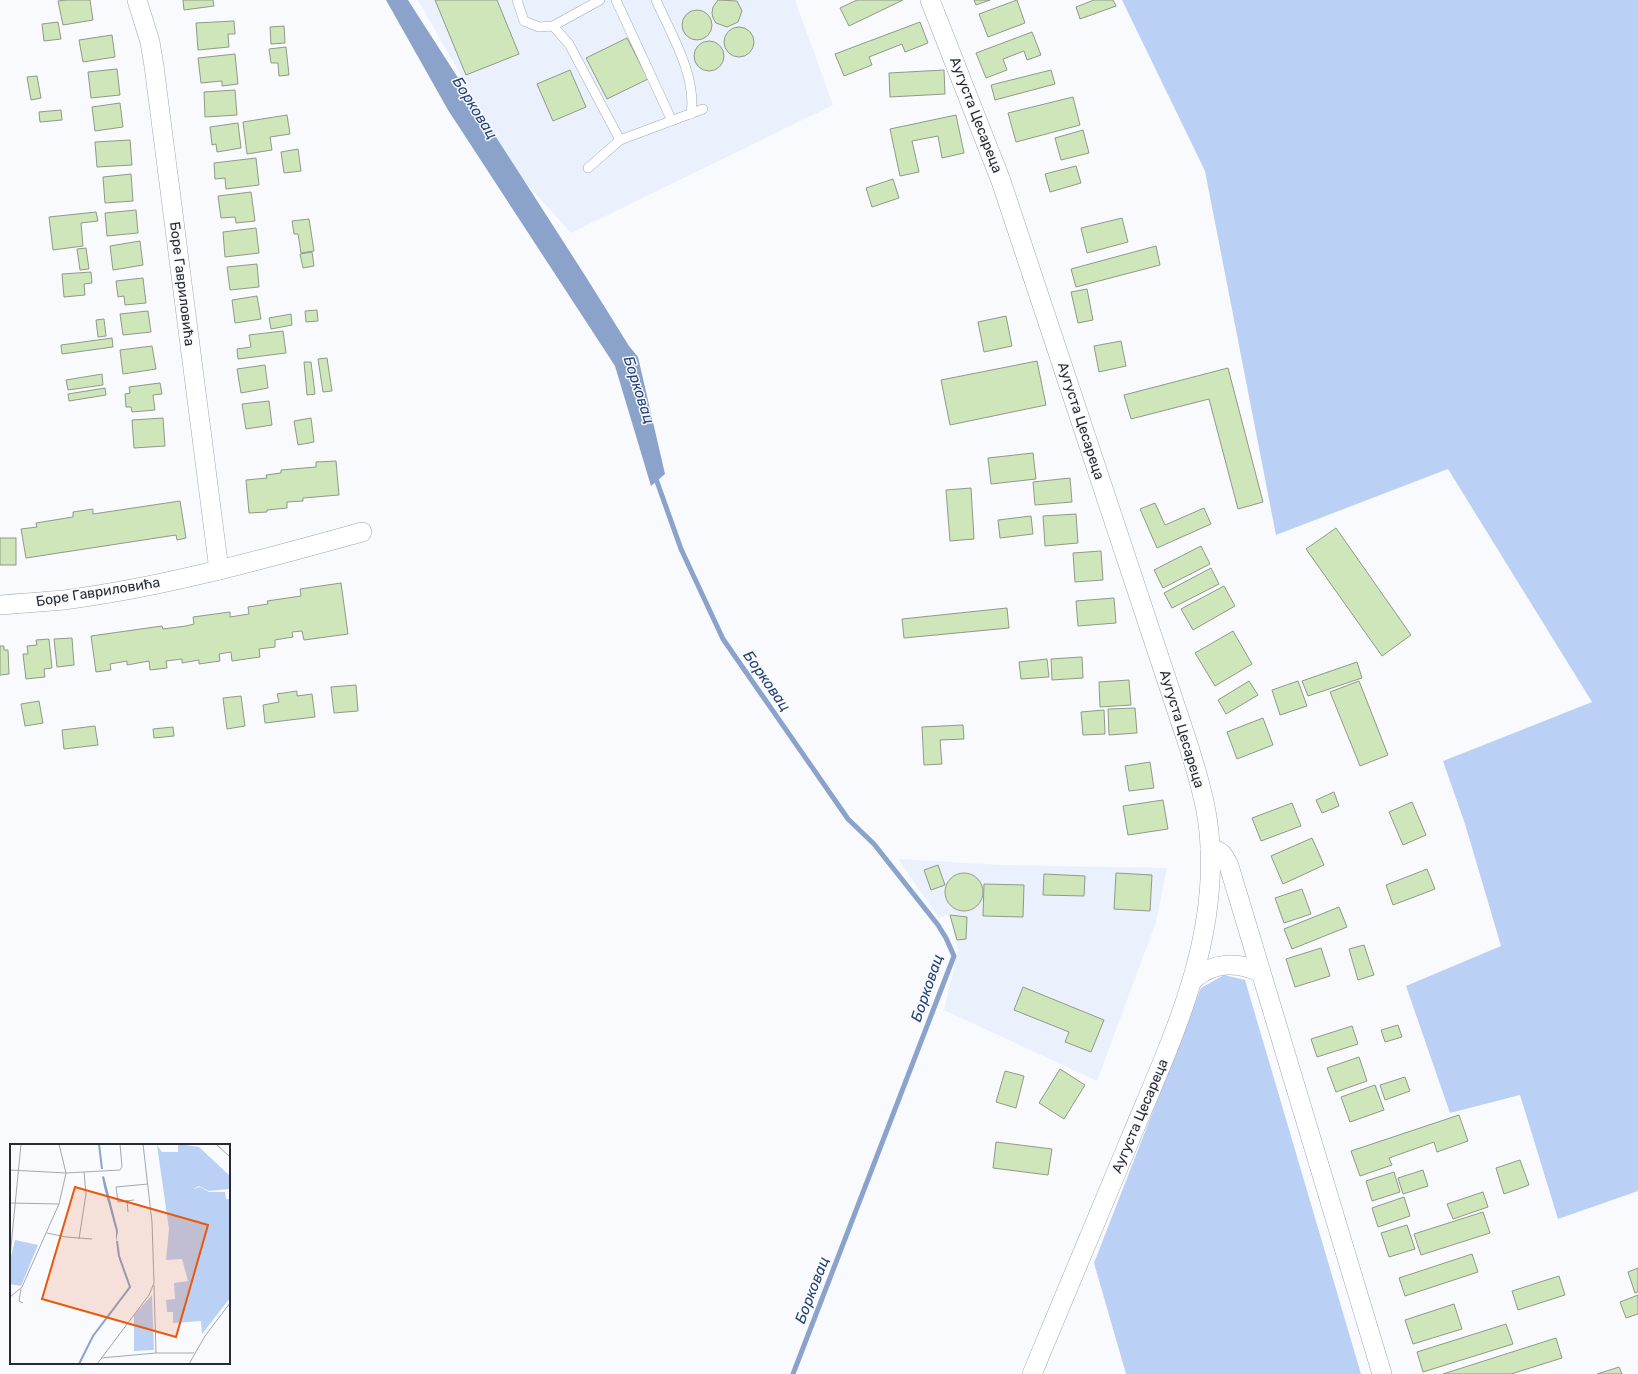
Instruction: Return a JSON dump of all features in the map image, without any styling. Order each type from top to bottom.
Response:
[{"type":"street","name":"Боре Гавриловића","points":[[137,0],[150,42],[154,66],[219,570]]},
{"type":"street","name":"Аугуста Цесареца","points":[[930,0],[1001,181],[1129,564],[1197,774],[1207,814],[1210,849],[1211,863],[1208,910],[1194,979],[1168,1048],[1032,1374]]},
{"type":"street","name":"Боре Гавриловића","points":[[0,605],[64,600],[140,587],[257,562],[362,532]]},
{"type":"street","points":[[1210,849],[1217,849],[1223,854],[1229,866],[1382,1374]]},
{"type":"street","points":[[1194,979],[1210,968],[1223,965],[1242,966],[1260,973]]},
{"type":"lane","points":[[517,0],[524,21],[539,27],[553,26],[600,0]]},
{"type":"lane","points":[[616,0],[672,121]]},
{"type":"lane","points":[[656,0],[688,73],[693,105],[691,114]]},
{"type":"lane","points":[[553,26],[569,44],[620,140]]},
{"type":"lane","points":[[588,168],[620,140],[703,109]]},
{"type":"shaded area","points":[[418,0],[795,0],[833,105],[571,233],[515,171]]},
{"type":"shaded area","points":[[1122,0],[1638,0],[1638,1191],[1558,1219],[1520,1095],[1450,1113],[1406,986],[1501,946],[1465,824],[1443,761],[1592,702],[1448,469],[1276,535],[1205,171]]},
{"type":"shaded area","points":[[898,859],[1003,865],[1167,868],[1156,922],[1097,1081],[944,1010],[958,950],[949,914],[939,918]]},
{"type":"shaded area","points":[[1224,975],[1245,980],[1361,1374],[1126,1374],[1094,1263],[1201,988]]},
{"type":"water","points":[[386,0],[408,0],[629,346],[638,357],[665,474],[651,486],[615,366],[448,110]]},
{"type":"building","points":[[90,0],[93,20],[63,25],[58,1]]},
{"type":"building","points":[[183,0],[213,0],[214,6],[184,10]]},
{"type":"building","points":[[435,0],[497,0],[519,54],[466,75]]},
{"type":"building","points":[[718,0],[737,1],[742,11],[738,22],[727,27],[716,23],[712,13],[713,7]]},
{"type":"building","points":[[857,0],[903,0],[849,26],[840,8]]},
{"type":"building","points":[[974,0],[990,0],[976,5]]},
{"type":"building","points":[[1017,0],[1025,23],[988,37],[979,14]]},
{"type":"building","points":[[1094,0],[1113,0],[1116,6],[1080,19],[1076,7]]},
{"type":"building","points":[[697,10],[703,11],[711,19],[711,31],[703,39],[697,40],[691,39],[683,31],[682,25],[683,19],[691,11]]},
{"type":"building","points":[[234,21],[235,34],[228,34],[229,47],[198,50],[196,23]]},
{"type":"building","points":[[58,22],[61,39],[44,41],[42,24]]},
{"type":"building","points":[[920,22],[928,43],[905,52],[902,44],[869,57],[872,65],[844,76],[835,54]]},
{"type":"building","points":[[284,26],[285,43],[271,44],[270,27]]},
{"type":"building","points":[[739,27],[745,28],[753,36],[753,48],[745,56],[739,57],[733,56],[725,48],[724,42],[725,36],[733,28]]},
{"type":"building","points":[[1032,32],[1041,55],[1027,60],[1024,51],[1003,59],[1007,70],[986,78],[976,53]]},
{"type":"building","points":[[112,35],[115,57],[83,62],[79,40]]},
{"type":"building","points":[[627,38],[648,79],[607,99],[586,58]]},
{"type":"building","points":[[709,41],[715,42],[723,50],[723,62],[715,70],[709,71],[703,70],[695,62],[694,56],[695,50],[703,42]]},
{"type":"building","points":[[286,47],[289,75],[279,76],[278,63],[271,63],[269,49]]},
{"type":"building","points":[[235,54],[238,84],[222,86],[222,81],[201,83],[198,58]]},
{"type":"building","points":[[117,69],[120,95],[91,98],[88,72]]},
{"type":"building","points":[[570,70],[586,107],[553,121],[537,84]]},
{"type":"building","points":[[944,70],[945,94],[890,97],[889,73]]},
{"type":"building","points":[[1051,70],[1055,84],[995,100],[991,85]]},
{"type":"building","points":[[37,76],[41,98],[31,100],[27,77]]},
{"type":"building","points":[[235,90],[237,115],[205,117],[204,92]]},
{"type":"building","points":[[1073,97],[1080,125],[1016,142],[1008,113]]},
{"type":"building","points":[[120,103],[123,127],[95,131],[92,107]]},
{"type":"building","points":[[61,110],[62,120],[40,122],[39,112]]},
{"type":"building","points":[[287,115],[290,134],[270,137],[272,150],[247,154],[243,122]]},
{"type":"building","points":[[956,115],[964,153],[942,158],[938,136],[912,141],[919,172],[900,176],[890,129]]},
{"type":"building","points":[[238,123],[241,148],[217,152],[216,144],[212,145],[210,127]]},
{"type":"building","points":[[1083,130],[1089,153],[1061,160],[1055,138]]},
{"type":"building","points":[[130,140],[132,165],[97,167],[95,142]]},
{"type":"building","points":[[298,149],[301,171],[284,173],[281,152]]},
{"type":"building","points":[[256,158],[259,185],[226,189],[225,178],[215,179],[214,163]]},
{"type":"building","points":[[1076,166],[1081,183],[1050,192],[1045,174]]},
{"type":"building","points":[[131,174],[133,201],[105,203],[103,177]]},
{"type":"building","points":[[893,179],[899,198],[872,207],[866,188]]},
{"type":"building","points":[[251,192],[255,221],[236,223],[235,217],[221,218],[218,196]]},
{"type":"building","points":[[136,210],[138,233],[107,236],[105,213]]},
{"type":"building","points":[[96,212],[98,221],[81,223],[83,246],[53,250],[49,217]]},
{"type":"building","points":[[1122,218],[1128,242],[1087,253],[1081,228]]},
{"type":"building","points":[[309,219],[314,251],[301,253],[298,234],[294,234],[292,221]]},
{"type":"building","points":[[256,228],[259,253],[225,257],[223,232]]},
{"type":"building","points":[[140,241],[143,265],[113,270],[110,246]]},
{"type":"building","points":[[1156,246],[1160,265],[1076,287],[1071,269]]},
{"type":"building","points":[[86,248],[89,269],[80,270],[77,249]]},
{"type":"building","points":[[312,252],[314,266],[303,268],[300,254]]},
{"type":"building","points":[[257,264],[259,287],[230,290],[227,267]]},
{"type":"building","points":[[91,272],[92,283],[84,284],[85,295],[64,297],[62,274]]},
{"type":"building","points":[[143,278],[146,303],[125,305],[124,296],[118,297],[116,281]]},
{"type":"building","points":[[1087,289],[1093,320],[1078,323],[1071,292]]},
{"type":"building","points":[[257,296],[261,319],[235,323],[232,300]]},
{"type":"building","points":[[317,310],[318,321],[306,322],[305,311]]},
{"type":"building","points":[[148,311],[151,332],[123,335],[120,314]]},
{"type":"building","points":[[291,314],[292,325],[271,329],[269,318]]},
{"type":"building","points":[[1006,316],[1012,346],[984,352],[978,322]]},
{"type":"building","points":[[104,319],[106,336],[98,337],[96,320]]},
{"type":"building","points":[[283,331],[286,353],[238,359],[237,349],[251,347],[249,335]]},
{"type":"building","points":[[112,338],[113,347],[62,354],[61,345]]},
{"type":"building","points":[[1121,341],[1126,366],[1099,372],[1094,346]]},
{"type":"building","points":[[152,346],[156,369],[123,374],[120,350]]},
{"type":"building","points":[[327,358],[332,391],[323,392],[318,359]]},
{"type":"building","points":[[1037,361],[1046,405],[950,425],[941,380]]},
{"type":"building","points":[[304,362],[311,362],[315,394],[307,395]]},
{"type":"building","points":[[265,365],[268,388],[241,393],[237,369]]},
{"type":"building","points":[[1228,368],[1263,502],[1238,509],[1209,399],[1131,419],[1124,395]]},
{"type":"building","points":[[102,374],[103,385],[68,390],[66,380]]},
{"type":"building","points":[[160,383],[162,394],[153,395],[155,410],[132,412],[131,407],[126,407],[125,394],[130,393],[129,387]]},
{"type":"building","points":[[105,388],[106,395],[69,401],[68,394]]},
{"type":"building","points":[[269,401],[272,425],[246,429],[242,404]]},
{"type":"building","points":[[163,418],[165,446],[134,448],[132,420]]},
{"type":"building","points":[[311,418],[314,442],[298,445],[294,421]]},
{"type":"building","points":[[1033,453],[1036,479],[991,484],[988,458]]},
{"type":"building","points":[[336,461],[339,495],[303,498],[303,501],[287,502],[287,508],[267,510],[267,512],[249,513],[246,480],[267,478],[266,475],[281,473],[281,470],[316,467],[316,462]]},
{"type":"building","points":[[1070,478],[1072,502],[1035,505],[1033,482]]},
{"type":"building","points":[[971,488],[974,539],[950,541],[946,490]]},
{"type":"building","points":[[180,501],[186,538],[177,540],[176,535],[26,558],[21,529],[37,527],[36,523],[73,517],[73,512],[93,509],[93,514]]},
{"type":"building","points":[[1155,503],[1165,525],[1204,508],[1211,524],[1157,548],[1140,509]]},
{"type":"building","points":[[1076,514],[1078,543],[1045,546],[1043,516]]},
{"type":"building","points":[[1031,516],[1033,534],[1000,538],[998,520]]},
{"type":"building","points":[[1336,528],[1411,635],[1382,656],[1306,549]]},
{"type":"building","points":[[0,538],[16,538],[16,565],[0,565]]},
{"type":"building","points":[[1201,546],[1210,564],[1163,588],[1154,570]]},
{"type":"building","points":[[1101,551],[1103,580],[1075,582],[1073,553]]},
{"type":"building","points":[[1211,568],[1219,584],[1172,608],[1164,593]]},
{"type":"building","points":[[341,583],[348,634],[304,640],[302,631],[292,632],[293,637],[275,640],[275,647],[259,649],[260,657],[232,661],[231,652],[219,654],[220,661],[199,664],[199,660],[182,663],[182,659],[166,661],[167,668],[150,670],[149,661],[127,665],[127,661],[110,664],[111,670],[96,672],[91,636],[162,626],[163,629],[186,626],[194,624],[193,617],[230,612],[230,617],[249,614],[248,607],[268,604],[267,601],[301,596],[300,589]]},
{"type":"building","points":[[1224,586],[1235,606],[1193,630],[1181,609]]},
{"type":"building","points":[[1114,598],[1116,623],[1078,626],[1076,601]]},
{"type":"building","points":[[1007,608],[1009,628],[904,638],[902,619]]},
{"type":"building","points":[[1233,631],[1252,664],[1215,686],[1195,653]]},
{"type":"building","points":[[72,638],[74,665],[57,667],[54,639]]},
{"type":"building","points":[[49,639],[52,668],[44,669],[45,677],[26,679],[23,654],[28,654],[27,646],[37,645],[36,640]]},
{"type":"building","points":[[0,646],[4,646],[4,650],[8,650],[9,674],[0,675]]},
{"type":"building","points":[[1082,657],[1083,678],[1052,680],[1051,659]]},
{"type":"building","points":[[1047,659],[1049,677],[1021,679],[1019,662]]},
{"type":"building","points":[[1357,662],[1362,678],[1308,696],[1302,681]]},
{"type":"building","points":[[1129,680],[1131,705],[1100,707],[1099,682]]},
{"type":"building","points":[[1249,681],[1258,695],[1226,714],[1218,700]]},
{"type":"building","points":[[1298,681],[1307,706],[1280,715],[1272,690]]},
{"type":"building","points":[[1359,681],[1388,755],[1360,766],[1330,692]]},
{"type":"building","points":[[356,685],[358,711],[334,713],[331,687]]},
{"type":"building","points":[[297,691],[297,696],[312,694],[315,717],[265,723],[263,705],[279,702],[277,694]]},
{"type":"building","points":[[241,696],[245,726],[227,729],[223,698]]},
{"type":"building","points":[[39,701],[43,723],[25,726],[21,704]]},
{"type":"building","points":[[1135,708],[1137,733],[1109,735],[1108,709]]},
{"type":"building","points":[[1104,710],[1105,734],[1083,735],[1081,712]]},
{"type":"building","points":[[1263,718],[1273,745],[1237,759],[1227,732]]},
{"type":"building","points":[[963,725],[964,739],[940,740],[942,764],[924,765],[922,727]]},
{"type":"building","points":[[95,726],[98,745],[64,749],[62,730]]},
{"type":"building","points":[[173,727],[174,736],[154,738],[153,729]]},
{"type":"building","points":[[1150,762],[1154,788],[1129,791],[1125,766]]},
{"type":"building","points":[[1334,792],[1339,806],[1322,813],[1316,800]]},
{"type":"building","points":[[1163,800],[1168,829],[1128,835],[1123,806]]},
{"type":"building","points":[[1412,802],[1426,835],[1403,845],[1389,812]]},
{"type":"building","points":[[1292,803],[1301,826],[1261,841],[1252,818]]},
{"type":"building","points":[[1312,838],[1324,865],[1283,884],[1271,856]]},
{"type":"building","points":[[938,865],[945,885],[931,890],[924,870]]},
{"type":"building","points":[[1427,869],[1435,889],[1393,905],[1386,885]]},
{"type":"building","points":[[960,873],[968,873],[980,882],[983,892],[980,902],[974,908],[968,911],[960,911],[948,902],[945,896],[945,888],[954,876]]},
{"type":"building","points":[[1116,873],[1152,875],[1150,911],[1114,909]]},
{"type":"building","points":[[1044,874],[1085,876],[1084,896],[1043,895]]},
{"type":"building","points":[[984,884],[1024,885],[1023,917],[983,916]]},
{"type":"building","points":[[1302,889],[1311,914],[1284,923],[1275,898]]},
{"type":"building","points":[[1339,907],[1347,927],[1292,949],[1284,929]]},
{"type":"building","points":[[950,915],[967,917],[966,939],[957,940]]},
{"type":"building","points":[[1364,945],[1374,975],[1358,980],[1349,949]]},
{"type":"building","points":[[1321,948],[1330,976],[1295,987],[1286,959]]},
{"type":"building","points":[[1023,987],[1104,1020],[1091,1052],[1065,1042],[1069,1032],[1014,1010]]},
{"type":"building","points":[[1398,1025],[1402,1037],[1385,1042],[1381,1030]]},
{"type":"building","points":[[1352,1026],[1358,1044],[1317,1057],[1311,1039]]},
{"type":"building","points":[[1359,1057],[1367,1081],[1336,1092],[1327,1068]]},
{"type":"building","points":[[1060,1069],[1085,1085],[1064,1119],[1039,1103]]},
{"type":"building","points":[[1005,1071],[1024,1076],[1016,1108],[996,1102]]},
{"type":"building","points":[[1405,1077],[1410,1091],[1385,1100],[1380,1085]]},
{"type":"building","points":[[1375,1085],[1384,1110],[1350,1122],[1341,1097]]},
{"type":"building","points":[[1459,1115],[1468,1141],[1437,1152],[1434,1142],[1389,1158],[1392,1165],[1360,1176],[1351,1151]]},
{"type":"building","points":[[996,1142],[1052,1149],[1048,1175],[993,1168]]},
{"type":"building","points":[[1520,1160],[1529,1185],[1504,1194],[1496,1168]]},
{"type":"building","points":[[1423,1170],[1428,1186],[1403,1194],[1398,1178]]},
{"type":"building","points":[[1394,1172],[1400,1192],[1372,1201],[1366,1181]]},
{"type":"building","points":[[1483,1192],[1488,1207],[1453,1219],[1447,1204]]},
{"type":"building","points":[[1404,1197],[1410,1216],[1378,1227],[1372,1208]]},
{"type":"building","points":[[1483,1212],[1490,1233],[1421,1255],[1414,1234]]},
{"type":"building","points":[[1407,1225],[1415,1249],[1389,1257],[1381,1233]]},
{"type":"building","points":[[1472,1254],[1478,1272],[1405,1296],[1399,1278]]},
{"type":"building","points":[[1638,1268],[1638,1292],[1635,1293],[1628,1272]]},
{"type":"building","points":[[1559,1276],[1565,1295],[1518,1310],[1512,1291]]},
{"type":"building","points":[[1638,1295],[1638,1314],[1626,1318],[1620,1302]]},
{"type":"building","points":[[1454,1304],[1462,1329],[1413,1344],[1405,1320]]},
{"type":"building","points":[[1506,1324],[1513,1344],[1423,1372],[1417,1352]]},
{"type":"building","points":[[1556,1338],[1562,1358],[1511,1374],[1443,1374]]},
{"type":"building","points":[[1619,1367],[1622,1374],[1597,1374]]},
{"type":"waterway","name":"Борковац","points":[[655,476],[681,549],[723,639],[848,819],[874,844],[938,925],[954,956],[793,1374]]}]
